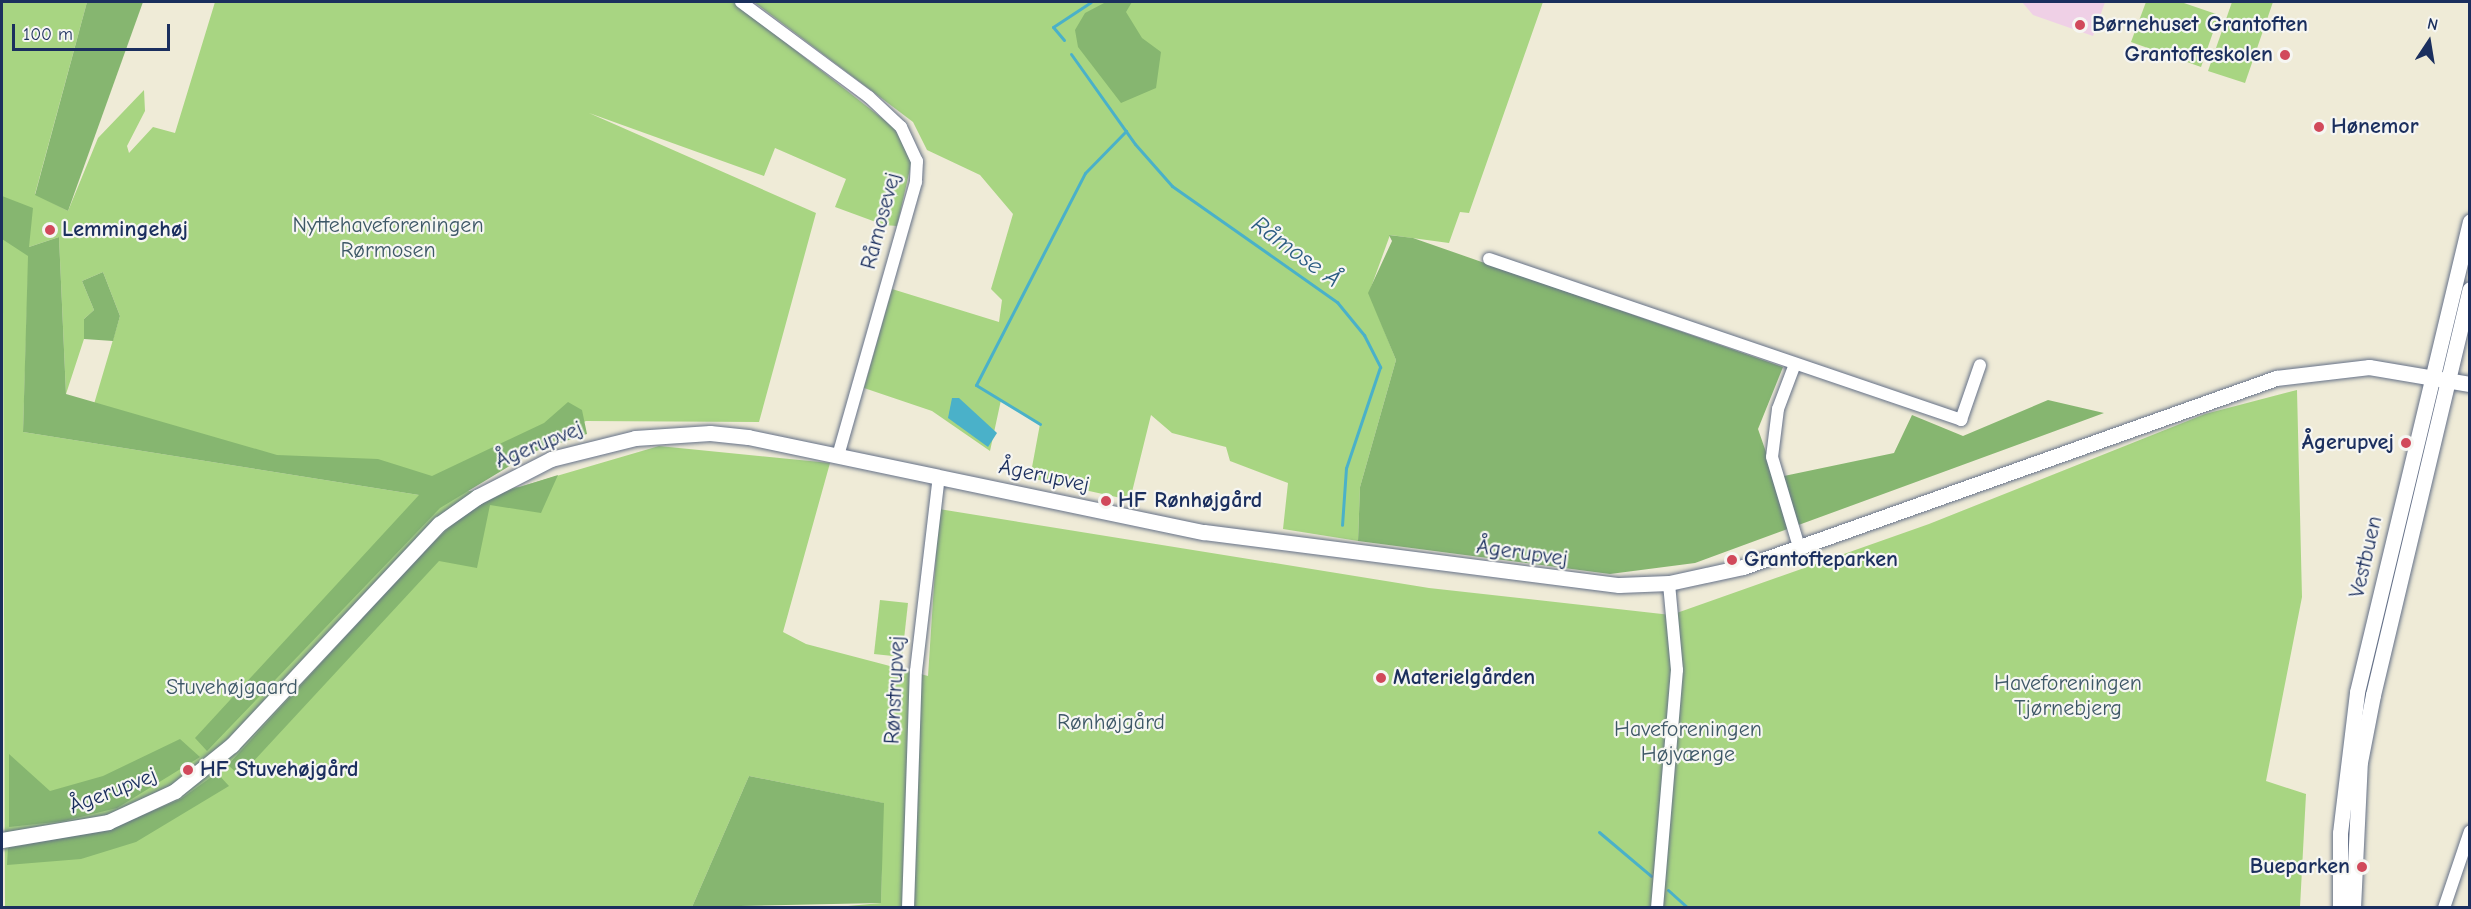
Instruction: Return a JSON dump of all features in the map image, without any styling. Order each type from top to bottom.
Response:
[{"type":"street","name":"Råmosevej","points":[[741,2],[877,104],[901,127],[917,161],[916,182],[838,455]]},
{"type":"street","name":"Vestbuen","points":[[2340,908],[2340,833],[2357,692],[2469,221]]},
{"type":"street","points":[[1489,259],[1961,420],[1980,365]]},
{"type":"street","name":"Vestbuen","points":[[2353,908],[2360,762],[2469,289]]},
{"type":"street","points":[[1795,363],[1778,409],[1772,457],[1799,547]]},
{"type":"street","name":"Ågerupvej","points":[[2,840],[108,822],[175,791],[232,745],[432,530],[477,497],[542,464],[597,445],[667,434],[738,436],[1204,532],[1574,582],[1669,583],[1743,567],[2258,382],[2353,367],[2432,375],[2469,384]]},
{"type":"street","name":"Rønstrupvej","points":[[908,908],[916,671],[939,476]]},
{"type":"street","points":[[1657,908],[1677,670],[1669,583]]},
{"type":"street","points":[[2444,908],[2469,831]]},
{"type":"shaded area","name":"Børnehuset Grantoften","points":[[2022,2],[2105,2],[2093,36],[2033,15]]},
{"type":"green space","points":[[2,2],[87,2],[35,194],[68,211],[98,138],[144,90],[145,111],[127,146],[129,153],[153,127],[175,133],[215,2],[734,2],[897,130],[912,160],[897,226],[884,225],[835,207],[846,179],[775,148],[764,176],[589,113],[816,213],[759,422],[586,421],[437,485],[89,421],[120,316],[103,272],[82,281],[94,310],[84,319],[84,339],[66,394],[59,237],[29,247],[23,432],[419,495],[519,487],[659,446],[830,463],[783,632],[806,644],[928,676],[939,509],[1429,588],[1671,615],[1929,524],[2205,414],[2297,390],[2302,597],[2266,781],[2306,794],[2300,907],[837,907],[881,903],[883,803],[749,776],[692,907],[5,908]]},
{"type":"green space","points":[[87,2],[143,2],[68,211],[35,195]]},
{"type":"green space","points":[[754,2],[1543,2],[1469,213],[1460,212],[1449,243],[1390,235],[1369,293],[1396,360],[1360,487],[1358,541],[1283,529],[1288,483],[1230,461],[1226,447],[1172,433],[1151,415],[1130,500],[1030,478],[1040,424],[1001,400],[990,451],[932,411],[864,388],[892,289],[999,322],[1002,300],[991,289],[1013,214],[980,175],[927,150],[913,122]]},
{"type":"green space","points":[[1106,2],[1132,2],[1126,12],[1142,38],[1161,52],[1156,88],[1121,103],[1078,47],[1075,30],[1085,13]]},
{"type":"green space","points":[[2146,2],[2181,2],[2219,15],[2201,67],[2131,42]]},
{"type":"green space","points":[[2232,2],[2273,2],[2245,83],[2208,71]]},
{"type":"green space","points":[[2,196],[33,208],[29,247],[59,237],[66,394],[277,455],[378,459],[432,476],[544,423],[568,402],[582,410],[587,434],[533,452],[440,508],[207,751],[195,738],[419,495],[23,432],[28,256],[2,239]]},
{"type":"green space","points":[[1389,235],[1413,238],[1783,367],[1758,429],[1775,478],[1894,453],[1912,415],[1963,436],[2048,400],[2104,413],[1695,563],[1610,574],[1358,541],[1360,487],[1396,360],[1368,293],[1392,241]]},
{"type":"green space","points":[[103,272],[120,316],[113,341],[84,339],[84,319],[94,310],[82,281]]},
{"type":"green space","points":[[558,475],[541,513],[490,505],[477,568],[439,561],[240,776],[228,765],[421,554],[479,500]]},
{"type":"green space","points":[[880,600],[908,603],[902,657],[874,654]]},
{"type":"green space","points":[[180,739],[200,757],[117,808],[64,821],[9,827],[9,754],[50,791],[103,776]]},
{"type":"green space","points":[[217,773],[229,786],[136,842],[81,859],[7,865],[8,848],[110,829],[181,799]]},
{"type":"green space","points":[[749,776],[884,803],[881,903],[692,907]]},
{"type":"water","points":[[952,398],[959,398],[997,433],[988,447],[948,418]]},
{"type":"waterway","name":"Råmose Å","points":[[1064,40],[1053,27],[1091,2]]},
{"type":"waterway","name":"Råmose Å","points":[[1071,54],[1135,144],[1172,186],[1337,302],[1364,335],[1380,367],[1346,468],[1342,525]]},
{"type":"waterway","points":[[1040,424],[976,385],[1085,173],[1126,131]]},
{"type":"waterway","name":"Råmose Å","points":[[1599,832],[1651,876]]},
{"type":"waterway","name":"Råmose Å","points":[[1668,890],[1688,908]]},
{"type":"place","name":"Børnehuset Grantoften","points":[[2080,25]]},
{"type":"place","name":"Grantofteskolen","points":[[2285,55]]},
{"type":"place","name":"Hønemor","points":[[2319,127]]},
{"type":"place","name":"Lemmingehøj","points":[[50,230]]},
{"type":"place","name":"Ågerupvej","points":[[2406,443]]},
{"type":"place","name":"HF Rønhøjgård","points":[[1106,501]]},
{"type":"place","name":"Grantofteparken","points":[[1732,560]]},
{"type":"place","name":"Materielgården","points":[[1381,678]]},
{"type":"place","name":"HF Stuvehøjgård","points":[[188,770]]},
{"type":"place","name":"Bueparken","points":[[2362,867]]},
{"type":"park label","name":"Nyttehaveforeningen Rørmosen","points":[[388,238]]},
{"type":"park label","name":"Stuvehøjgaard","points":[[232,688]]},
{"type":"park label","name":"Haveforeningen Tjørnebjerg","points":[[2068,696]]},
{"type":"park label","name":"Rønhøjgård","points":[[1111,723]]},
{"type":"park label","name":"Haveforeningen Højvænge","points":[[1688,742]]}]
